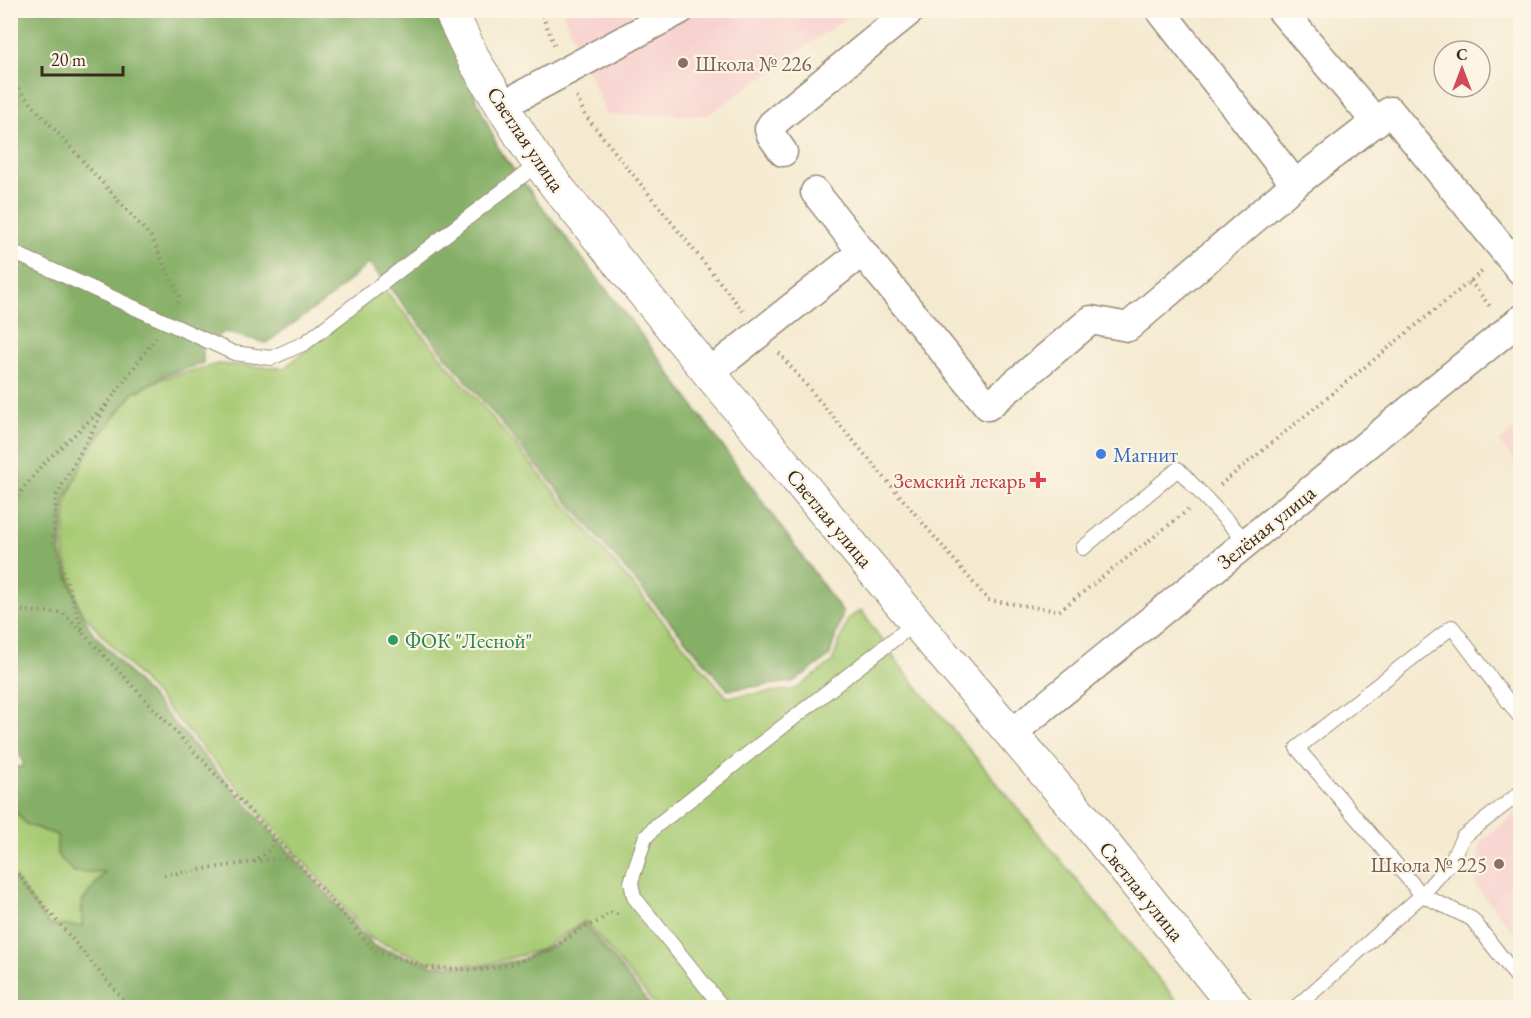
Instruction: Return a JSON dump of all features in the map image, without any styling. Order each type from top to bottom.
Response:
[{"type":"street","name":"Светлая улица","points":[[450,10],[475,62],[539,163],[709,373],[916,622],[1082,816],[1236,1008]]},
{"type":"street","points":[[502,105],[645,19],[680,10]]},
{"type":"street","points":[[783,152],[771,135],[769,129],[772,124],[911,10]]},
{"type":"street","points":[[1160,10],[1295,184]]},
{"type":"street","points":[[1281,10],[1376,122]]},
{"type":"street","points":[[815,192],[988,406],[1091,320],[1128,327],[1295,184],[1390,111],[1513,261]]},
{"type":"street","points":[[709,373],[862,252]]},
{"type":"street","name":"Зелёная улица","points":[[1011,734],[1521,320]]},
{"type":"lane","points":[[10,251],[234,352],[271,358],[305,343],[539,163]]},
{"type":"lane","points":[[1083,548],[1178,469],[1247,542]]},
{"type":"lane","points":[[723,1008],[634,897],[631,882],[645,838],[656,826],[916,622]]},
{"type":"lane","points":[[1521,717],[1452,627],[1297,748],[1422,895],[1472,919],[1521,981]]},
{"type":"lane","points":[[1295,1008],[1422,895],[1450,863],[1463,837],[1521,793]]},
{"type":"path","points":[[10,80],[151,237],[180,297],[167,322],[108,403],[56,496],[53,540],[84,634]]},
{"type":"path","points":[[585,115],[761,332],[988,600],[1059,611],[1513,261]]},
{"type":"path","points":[[10,506],[41,466],[108,403]]},
{"type":"path","points":[[10,610],[63,613],[293,857],[375,951],[431,968],[484,970],[519,962],[551,949],[610,912],[632,918]]},
{"type":"path","points":[[253,862],[271,849],[273,837]]},
{"type":"path","points":[[164,875],[293,857]]},
{"type":"path","points":[[10,864],[130,1008]]},
{"type":"shaded area","name":"Школа № 226","points":[[562,11],[856,11],[708,115],[607,115]]},
{"type":"shaded area","points":[[1520,424],[1520,467],[1499,442]]},
{"type":"shaded area","name":"Школа № 225","points":[[1520,810],[1520,940],[1476,886],[1480,842]]},
{"type":"green space","points":[[11,11],[437,11],[500,152],[653,350],[843,613],[829,657],[793,682],[728,690],[522,448],[369,263],[329,298],[266,343],[224,332],[203,347],[203,363],[163,376],[134,392],[95,440],[64,501],[61,554],[79,609],[91,630],[374,946],[432,965],[484,967],[520,960],[554,945],[584,923],[652,1007],[11,1007],[10,873],[49,925],[82,926],[82,902],[105,872],[74,872],[57,855],[57,835],[26,824],[11,806],[11,768],[24,766],[18,750],[10,750]]},
{"type":"green space","name":"ФОК \"Лесной\"","points":[[384,289],[727,697],[796,689],[832,662],[848,619],[861,610],[896,661],[1182,1007],[657,1007],[585,921],[540,950],[485,965],[429,962],[372,939],[80,610],[64,555],[66,503],[86,453],[134,393],[164,378],[218,364],[284,368]]},
{"type":"green space","points":[[11,806],[26,824],[57,835],[105,871],[82,902],[82,926],[49,925],[11,873]]},
{"type":"place","name":"Школа № 226","points":[[683,63]]},
{"type":"place","name":"Магнит","points":[[1101,454]]},
{"type":"place","name":"Земский лекарь","points":[[1038,480]]},
{"type":"place","name":"ФОК \"Лесной\"","points":[[393,640]]},
{"type":"place","name":"Школа № 225","points":[[1499,864]]}]
